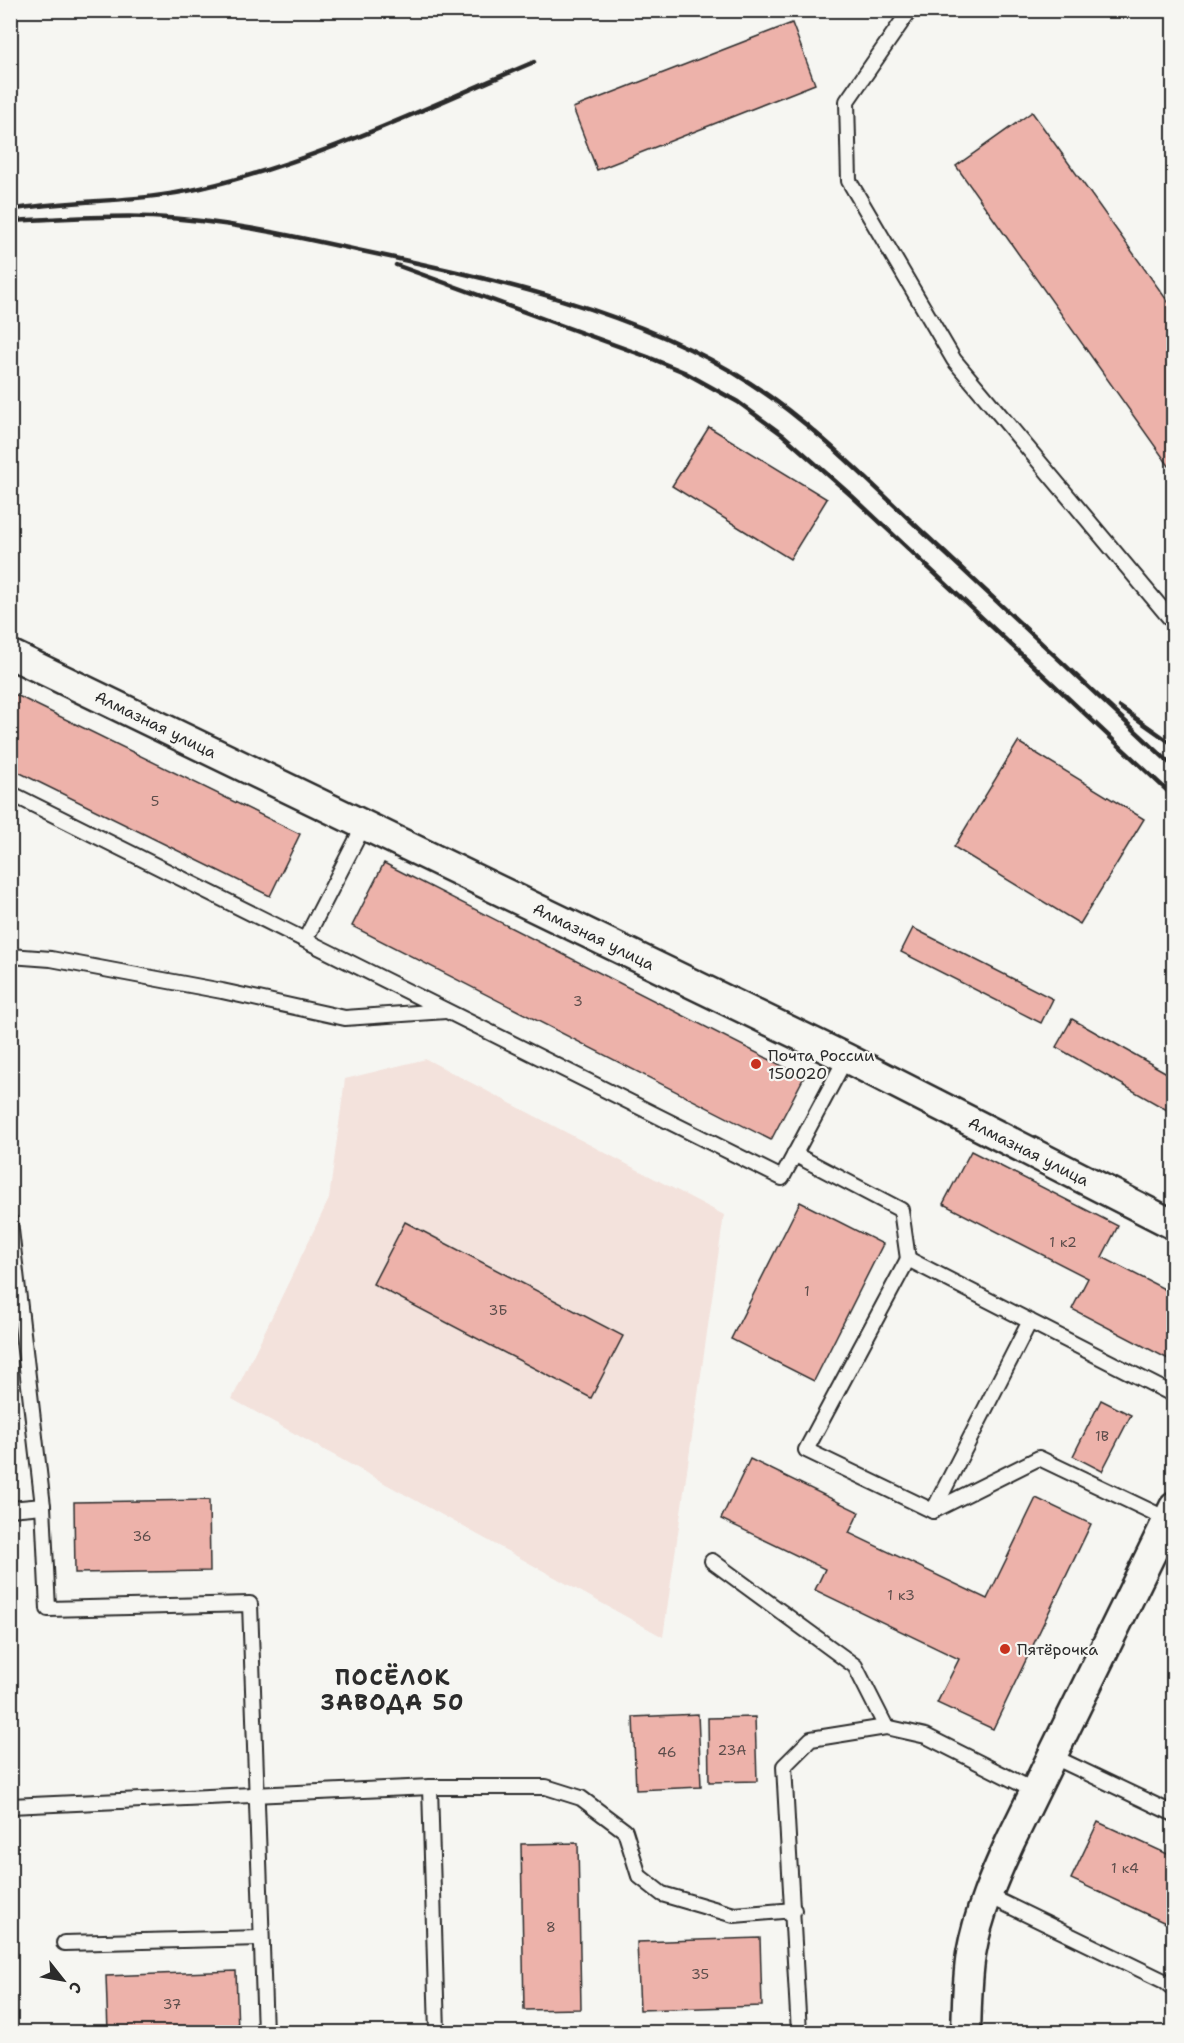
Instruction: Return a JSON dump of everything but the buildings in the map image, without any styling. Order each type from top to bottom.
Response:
[{"type":"street","name":"Алмазная улица","points":[[10,654],[846,1058],[1173,1225]]},
{"type":"street","points":[[966,2032],[971,1954],[987,1895],[1011,1840],[1170,1513]]},
{"type":"lane","points":[[910,10],[847,101],[849,181],[954,360],[1173,622]]},
{"type":"lane","points":[[10,793],[782,1178],[846,1058]]},
{"type":"lane","points":[[305,940],[364,825]]},
{"type":"lane","points":[[10,956],[51,959],[345,1018],[447,1011]]},
{"type":"lane","points":[[794,1154],[901,1210],[908,1259],[806,1450],[933,1511]]},
{"type":"lane","points":[[10,1221],[43,1506],[48,1609],[250,1604],[265,2032]]},
{"type":"lane","points":[[908,1259],[1173,1395]]},
{"type":"lane","points":[[933,1511],[1030,1322]]},
{"type":"lane","points":[[933,1511],[1039,1458],[1170,1513]]},
{"type":"lane","points":[[10,1509],[43,1506]]},
{"type":"lane","points":[[712,1561],[855,1666],[886,1727]]},
{"type":"lane","points":[[800,2032],[784,1766],[811,1740],[886,1727],[926,1736],[1035,1791]]},
{"type":"lane","points":[[1052,1756],[1173,1814]]},
{"type":"lane","points":[[430,1787],[437,2032]]},
{"type":"lane","points":[[10,1806],[430,1787],[546,1787],[581,1798],[625,1831],[639,1876],[662,1894],[734,1915],[794,1910]]},
{"type":"lane","points":[[987,1895],[1164,1982],[1173,1989]]},
{"type":"lane","points":[[63,1943],[261,1938]]},
{"type":"shaded area","points":[[426,1059],[724,1215],[663,1637],[232,1399],[329,1199],[345,1079]]},
{"type":"railway","points":[[10,210],[177,193],[244,177],[370,132],[534,62]]},
{"type":"railway","points":[[10,221],[152,217],[204,221],[255,229],[509,285],[612,316],[661,336],[707,358],[750,383],[798,418],[864,476],[1174,767]]},
{"type":"railway","points":[[396,265],[648,357],[684,372],[738,402],[783,435],[853,497],[1174,797]]},
{"type":"railway","points":[[1120,707],[1174,745]]},
{"type":"place","name":"Почта России 150020","points":[[756,1064]]},
{"type":"place","name":"Пятёрочка","points":[[1005,1649]]},
{"type":"district","name":"ПОСЁЛОК ЗАВОДА 50","points":[[393,1690]]}]
